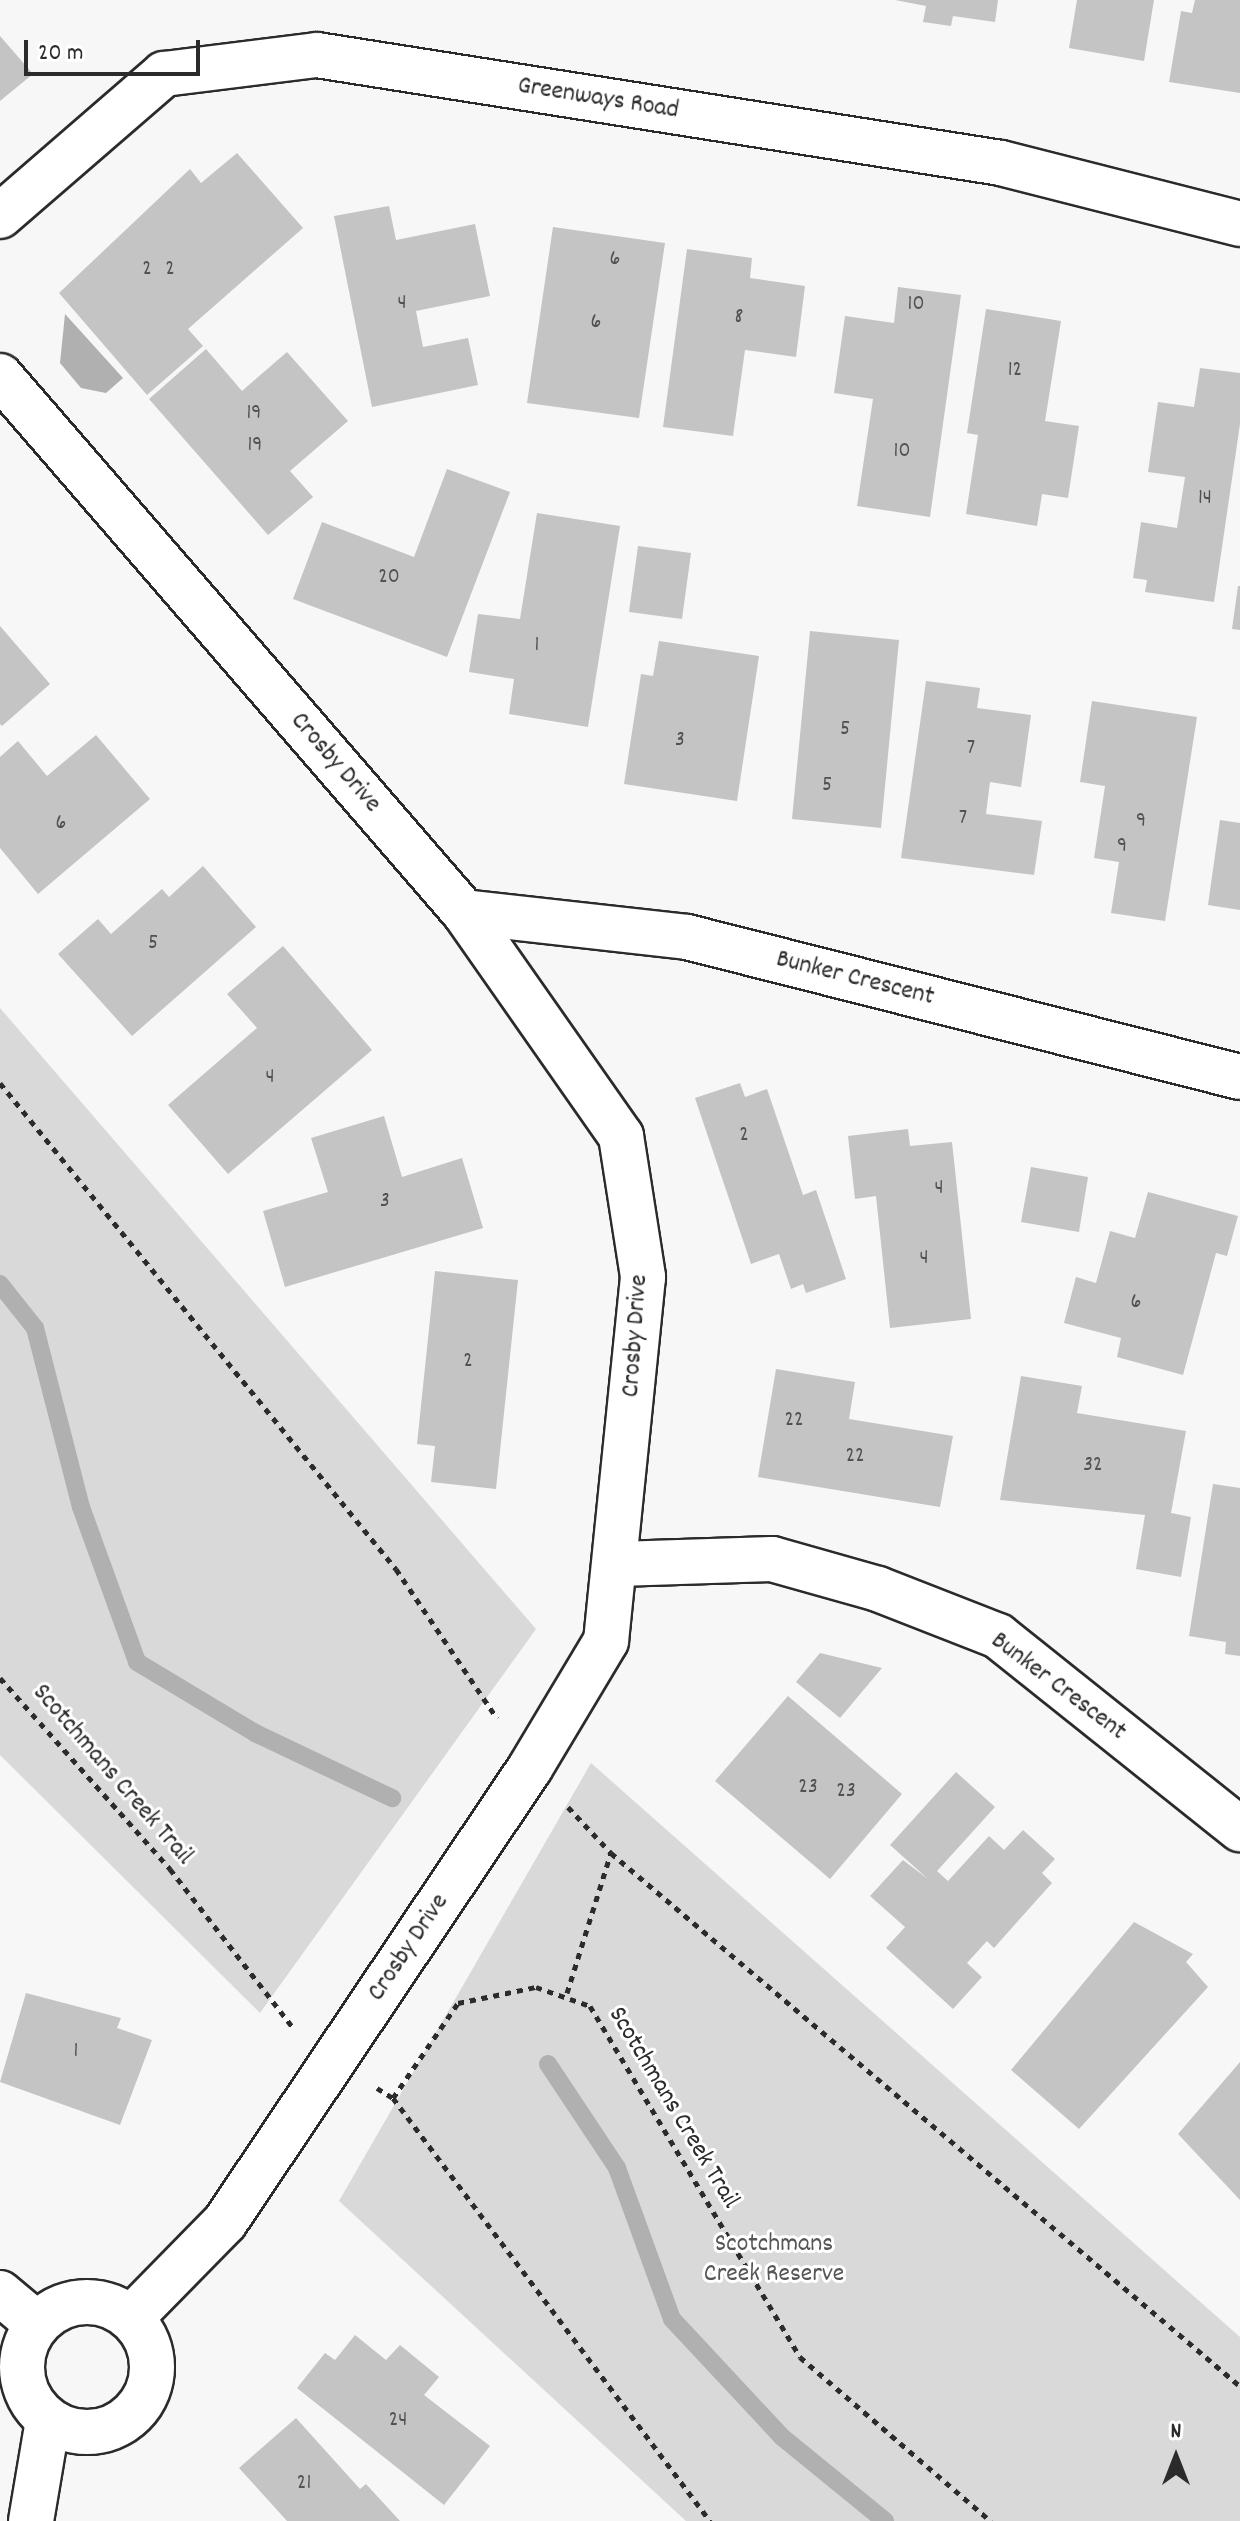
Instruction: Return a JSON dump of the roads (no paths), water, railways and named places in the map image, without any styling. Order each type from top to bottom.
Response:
[{"type":"street","name":"Greenways Road","points":[[0,216],[164,74],[317,55],[1001,163],[1240,224]]},
{"type":"street","name":"Crosby Drive","points":[[0,376],[464,912],[621,1136],[643,1277],[618,1564],[606,1641],[530,1768],[225,2222],[131,2318]]},
{"type":"street","name":"Bunker Crescent","points":[[464,912],[687,937],[1240,1077]]},
{"type":"street","name":"Bunker Crescent","points":[[618,1564],[772,1559],[878,1589],[998,1636],[1240,1829]]},
{"type":"street","points":[[0,2293],[37,2324]]},
{"type":"street","points":[[76,2302],[99,2302],[131,2318],[153,2357],[152,2380],[133,2413],[92,2433],[48,2420],[24,2383],[21,2360],[37,2324],[76,2302]]},
{"type":"street","points":[[31,2521],[48,2420]]},
{"type":"waterway","points":[[0,1284],[35,1328],[81,1507],[137,1662],[255,1733],[392,1798]]},
{"type":"waterway","points":[[548,2064],[617,2168],[672,2319],[782,2437],[885,2521]]},
{"type":"park label","name":"Scotchmans Creek Reserve","points":[[774,2260]]}]
